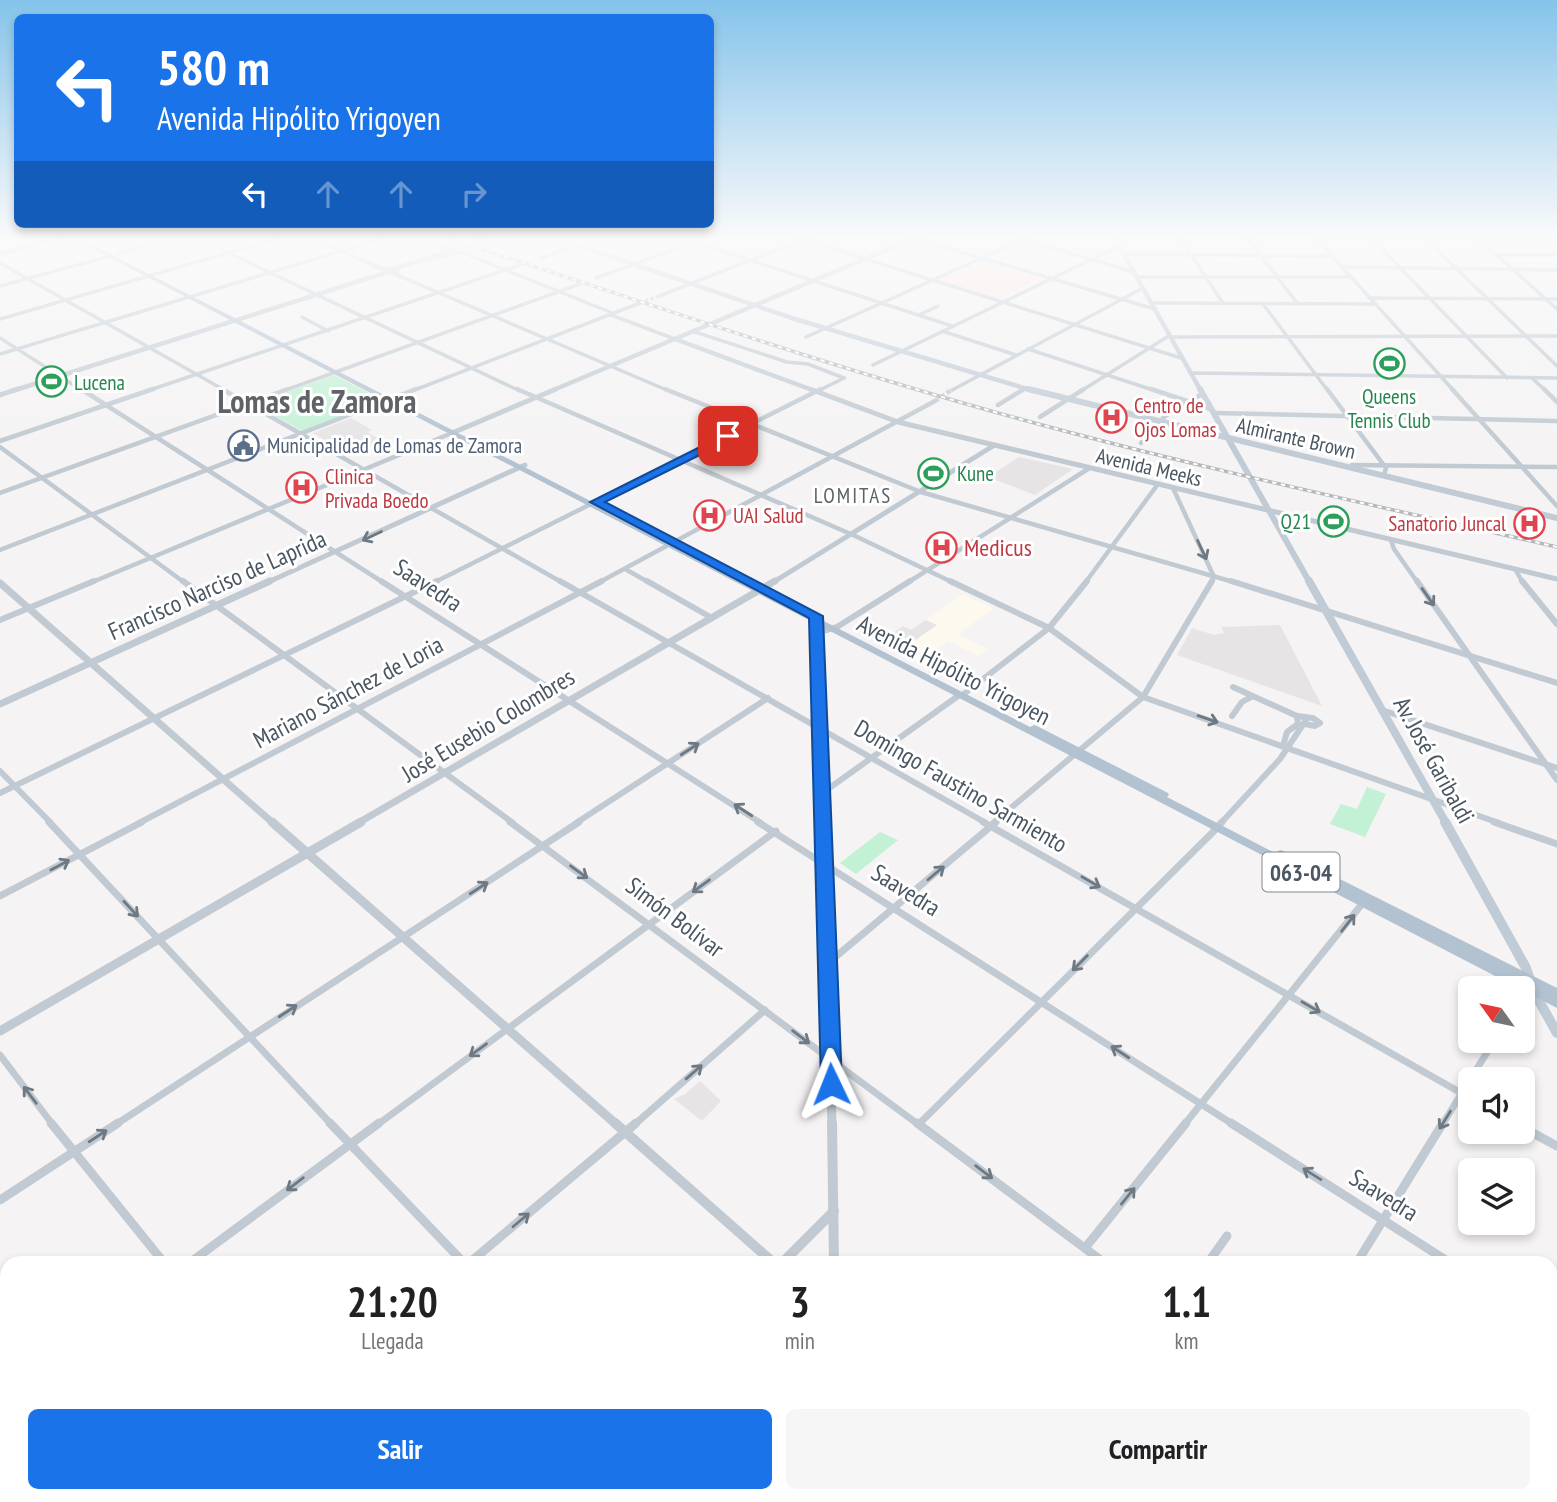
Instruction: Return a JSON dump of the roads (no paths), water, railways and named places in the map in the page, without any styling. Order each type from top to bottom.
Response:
[{"type":"main road","name":"Avenida Hipólito Yrigoyen","points":[[216,307],[1218,826],[1502,976]]},
{"type":"main road","name":"Almirante Brown","points":[[764,307],[1026,388],[1557,516]]},
{"type":"main road","name":"Av. José Garibaldi","points":[[1154,307],[1433,799],[1526,968],[1527,976]]},
{"type":"main road","name":"Almirante Brown","points":[[982,374],[1068,399]]},
{"type":"main road","name":"Almirante Brown","points":[[1227,437],[1385,474]]},
{"type":"main road","name":"Avenida Hipólito Yrigoyen","points":[[1218,826],[1501,976]]},
{"type":"main road","name":"Avenida Hipólito Yrigoyen","points":[[1535,991],[1557,993]]},
{"type":"main road","name":"Avenida Hipólito Yrigoyen","points":[[1535,993],[1557,1003]]},
{"type":"main road","name":"Av. José Garibaldi","points":[[1535,1000],[1557,1033]]},
{"type":"street","points":[[0,319],[41,307]]},
{"type":"street","name":"Domingo Faustino Sarmiento","points":[[77,307],[1458,1090]]},
{"type":"street","points":[[0,354],[158,307]]},
{"type":"street","points":[[0,395],[277,307]]},
{"type":"street","points":[[345,307],[535,398],[853,535],[1049,628],[1143,697],[1557,844]]},
{"type":"street","points":[[0,442],[401,307]]},
{"type":"street","points":[[471,307],[751,425],[921,492],[1324,608],[1557,682]]},
{"type":"street","points":[[0,493],[517,307]]},
{"type":"street","points":[[596,307],[675,339]]},
{"type":"street","points":[[0,550],[628,307]]},
{"type":"street","points":[[610,313],[629,307]]},
{"type":"street","points":[[619,316],[620,312],[633,307]]},
{"type":"street","points":[[0,620],[752,307]]},
{"type":"street","points":[[806,337],[874,307]]},
{"type":"street","points":[[895,307],[952,326]]},
{"type":"street","points":[[919,315],[936,307]]},
{"type":"street","points":[[873,365],[991,307]]},
{"type":"street","points":[[1018,307],[1181,358]]},
{"type":"street","points":[[954,389],[1105,307]]},
{"type":"street","points":[[1264,307],[1383,464],[1385,474]]},
{"type":"street","points":[[1377,307],[1557,506]]},
{"type":"street","points":[[1438,307],[1507,378]]},
{"type":"street","points":[[1496,307],[1557,366]]},
{"type":"street","points":[[302,317],[328,331]]},
{"type":"street","points":[[0,793],[407,596],[844,377],[808,364],[790,363],[692,331]]},
{"type":"street","points":[[942,331],[1016,355]]},
{"type":"street","points":[[1040,417],[1169,336],[1557,335]]},
{"type":"street","name":"Saavedra","points":[[0,338],[1440,1256]]},
{"type":"street","name":"Avenida Meeks","points":[[675,339],[898,422],[1557,579]]},
{"type":"street","points":[[1028,349],[1212,411],[1557,421]]},
{"type":"street","points":[[1190,373],[1557,378]]},
{"type":"street","points":[[1532,378],[1557,401]]},
{"type":"street","points":[[998,405],[1026,388]]},
{"type":"street","points":[[1141,443],[1160,421],[1187,401],[1202,394]]},
{"type":"street","name":"Mariano Sánchez de Loria","points":[[0,896],[671,545],[935,401]]},
{"type":"street","name":"José Eusebio Colombres","points":[[0,1031],[760,590],[853,535],[993,446]]},
{"type":"street","name":"Simón Bolívar","points":[[0,447],[446,773],[1096,1256]]},
{"type":"street","points":[[1352,465],[1557,467]]},
{"type":"street","name":"Francisco Narciso de Laprida","points":[[0,704],[522,467]]},
{"type":"street","points":[[817,633],[834,628],[1088,469]]},
{"type":"street","points":[[821,794],[962,694],[1049,628],[1114,547],[1158,484]]},
{"type":"street","points":[[1173,488],[1214,577]]},
{"type":"street","points":[[1391,540],[1394,549],[1557,780]]},
{"type":"street","points":[[625,569],[712,618]]},
{"type":"street","points":[[1515,569],[1557,624]]},
{"type":"street","points":[[827,964],[1143,697],[1214,577]]},
{"type":"street","points":[[0,583],[766,1256]]},
{"type":"street","points":[[816,619],[831,1059],[834,1256]]},
{"type":"street","points":[[1233,687],[1302,719]]},
{"type":"street","points":[[1232,716],[1242,702],[1251,697]]},
{"type":"street","points":[[0,1200],[768,698]]},
{"type":"street","points":[[1382,710],[1557,768]]},
{"type":"street","points":[[1286,747],[1287,732],[1302,719]]},
{"type":"street","points":[[919,1124],[1218,826],[1286,747],[1302,719]]},
{"type":"street","points":[[0,771],[81,854],[248,1037],[459,1256]]},
{"type":"street","points":[[199,1256],[776,831]]},
{"type":"street","points":[[1085,1248],[1362,904]]},
{"type":"street","points":[[477,1256],[626,1132],[765,1010]]},
{"type":"street","points":[[0,1055],[73,1152],[158,1256]]},
{"type":"street","points":[[1361,1256],[1458,1107]]},
{"type":"street","points":[[1535,1134],[1557,1146]]},
{"type":"street","points":[[789,1256],[835,1210]]},
{"type":"street","points":[[1213,1256],[1227,1236]]},
{"type":"tunnel","points":[[935,401],[953,389]]},
{"type":"railway","points":[[659,307],[947,399],[1087,437],[1557,547]]},
{"type":"place","name":"Queens Tennis Club","points":[[1389,364]]},
{"type":"place","name":"Lucena","points":[[51,382]]},
{"type":"place","name":"Centro de Ojos Lomas","points":[[1111,417]]},
{"type":"place","name":"Municipalidad de Lomas de Zamora","points":[[244,445]]},
{"type":"place","name":"Kune","points":[[934,473]]},
{"type":"place","name":"Clinica Privada Boedo","points":[[302,488]]},
{"type":"place","name":"UAI Salud","points":[[710,515]]},
{"type":"place","name":"Q21","points":[[1334,521]]},
{"type":"place","name":"Sanatorio Juncal","points":[[1529,523]]},
{"type":"place","name":"Medicus","points":[[941,547]]},
{"type":"district","name":"Lomas de Zamora","points":[[317,401]]},
{"type":"district","name":"LOMITAS","points":[[853,495]]}]
